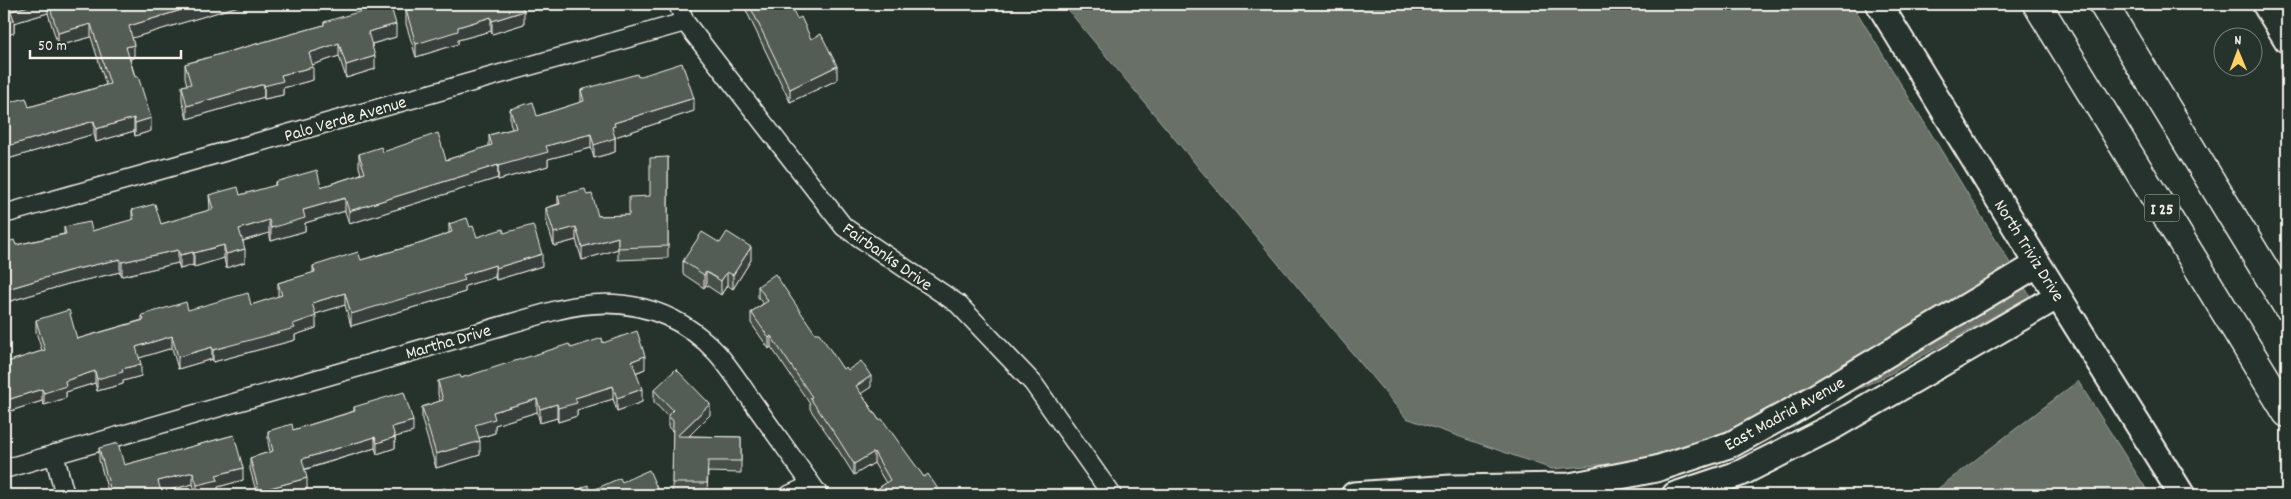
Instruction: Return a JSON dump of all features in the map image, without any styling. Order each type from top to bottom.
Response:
[{"type":"highway","name":"I 25","points":[[2037,4],[2287,413]]},
{"type":"highway","points":[[2103,4],[2287,306]]},
{"type":"street","name":"Fairbanks Drive","points":[[678,4],[685,22],[844,227],[958,304],[1033,382],[1112,495]]},
{"type":"street","name":"North Triviz Drive","points":[[1879,4],[2182,495]]},
{"type":"street","points":[[2265,4],[2287,40]]},
{"type":"street","name":"Palo Verde Avenue","points":[[4,214],[685,22]]},
{"type":"street","name":"East Madrid Avenue","points":[[1354,495],[1451,488],[1570,486],[1656,469],[1732,444],[1790,412],[2038,264]]},
{"type":"street","name":"East Madrid Avenue","points":[[1674,495],[1741,474],[1834,426],[2058,296]]},
{"type":"street","name":"Martha Drive","points":[[4,469],[557,310],[588,304],[622,304],[638,307],[671,319],[703,340],[729,367],[815,490]]},
{"type":"street","points":[[54,454],[65,495]]},
{"type":"street","points":[[789,495],[815,490]]},
{"type":"shaded area","points":[[1063,4],[1852,4],[2030,296],[1888,375],[1720,454],[1552,469],[1406,418]]},
{"type":"shaded area","points":[[2078,381],[2150,495],[1929,495],[1931,494]]},
{"type":"building","points":[[4,4],[35,4],[11,11],[14,20],[4,23]]},
{"type":"building","points":[[49,4],[201,4],[129,26],[134,45],[126,47],[135,77],[138,76],[151,118],[135,123],[134,118],[96,129],[94,121],[4,147],[4,104],[26,98],[29,107],[110,84],[91,24],[58,33]]},
{"type":"building","points":[[390,4],[396,24],[368,32],[375,56],[346,65],[339,43],[309,53],[313,67],[281,75],[283,81],[264,86],[264,84],[187,106],[182,86],[191,84],[185,64],[324,25],[324,22]]},
{"type":"building","points":[[428,4],[521,4],[524,11],[492,21],[491,17],[458,27],[458,31],[416,44],[406,10]]},
{"type":"building","points":[[749,4],[790,4],[797,19],[801,17],[811,39],[821,34],[837,66],[790,89]]},
{"type":"building","points":[[682,63],[694,98],[614,123],[615,126],[612,127],[615,138],[594,145],[591,134],[546,146],[548,152],[498,165],[349,211],[345,198],[303,210],[305,218],[271,228],[269,220],[239,229],[245,249],[226,254],[224,245],[180,255],[178,250],[122,262],[120,259],[68,271],[4,290],[4,243],[14,240],[16,245],[66,234],[64,227],[90,222],[92,231],[134,219],[132,210],[155,204],[161,224],[213,209],[209,195],[238,187],[240,195],[276,185],[275,182],[317,170],[321,187],[365,173],[359,154],[381,147],[383,152],[438,133],[446,160],[492,145],[489,135],[516,128],[510,109],[533,102],[537,116],[584,101],[581,90],[637,74],[638,77]]},
{"type":"building","points":[[668,157],[668,246],[618,248],[618,237],[582,247],[576,227],[554,233],[546,208],[560,204],[558,196],[585,189],[587,195],[592,194],[598,216],[629,215],[629,197],[650,196],[650,158]]},
{"type":"building","points":[[467,218],[470,227],[473,226],[477,237],[503,229],[504,233],[533,225],[542,254],[496,268],[495,265],[463,275],[465,280],[351,314],[345,293],[312,303],[316,316],[293,324],[295,328],[213,350],[212,347],[178,357],[172,336],[136,347],[141,364],[122,369],[123,372],[97,379],[95,371],[65,381],[66,386],[44,393],[42,389],[4,401],[4,363],[45,350],[36,320],[69,310],[77,339],[144,320],[142,315],[186,302],[188,310],[248,293],[251,305],[282,295],[278,283],[315,272],[313,266],[358,252],[361,260],[422,243],[452,232],[449,224]]},
{"type":"building","points":[[702,232],[720,243],[727,232],[751,247],[733,275],[727,272],[721,281],[706,272],[704,275],[683,261]]},
{"type":"building","points":[[775,274],[815,333],[819,333],[843,369],[846,367],[848,370],[861,361],[871,376],[856,386],[879,420],[882,419],[924,477],[928,474],[940,492],[935,495],[880,495],[876,490],[890,480],[874,452],[854,464],[771,336],[769,338],[751,312],[768,301],[758,286]]},
{"type":"building","points":[[637,331],[645,356],[632,361],[642,389],[617,398],[613,386],[575,398],[577,403],[558,408],[557,404],[540,409],[537,399],[493,412],[495,419],[475,425],[480,441],[436,454],[422,407],[443,400],[438,381],[460,375],[461,378],[569,344],[571,348],[602,338],[603,343]]},
{"type":"building","points":[[676,369],[710,404],[677,436],[741,437],[741,461],[708,461],[707,483],[672,483],[673,421],[668,415],[673,410],[654,390]]},
{"type":"building","points":[[404,392],[413,421],[392,427],[395,437],[377,443],[375,437],[302,459],[307,478],[259,491],[250,458],[273,451],[268,431],[292,424],[293,430],[355,411],[354,407]]},
{"type":"building","points":[[234,435],[243,468],[216,475],[218,480],[197,485],[193,472],[158,481],[162,495],[112,495],[99,448],[118,443],[124,465]]},
{"type":"building","points":[[649,470],[660,495],[567,495],[588,485],[591,491],[620,478],[622,482]]},
{"type":"building","points":[[445,488],[448,495],[426,495]]},
{"type":"building","points":[[27,490],[29,495],[9,495]]}]
